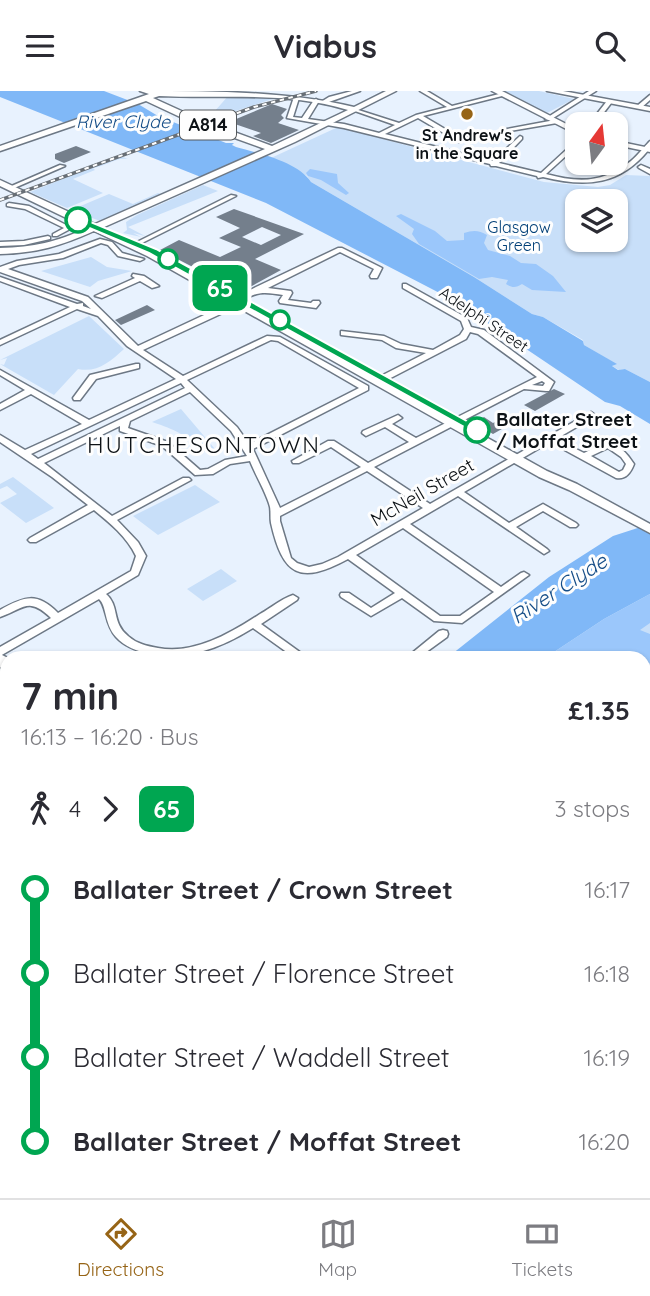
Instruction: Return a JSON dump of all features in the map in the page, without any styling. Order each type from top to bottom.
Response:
[{"type":"main road","name":"A814","points":[[136,91],[196,121],[267,151]]},
{"type":"main road","points":[[0,254],[54,250],[392,91]]},
{"type":"main road","points":[[551,91],[650,109]]},
{"type":"main road","points":[[0,149],[136,101],[145,94],[225,92],[286,97],[297,95],[354,109]]},
{"type":"main road","points":[[499,93],[565,126]]},
{"type":"main road","points":[[628,144],[649,147]]},
{"type":"main road","points":[[0,183],[239,301],[650,529]]},
{"type":"street","points":[[304,120],[321,99],[357,91]]},
{"type":"street","points":[[423,91],[452,108]]},
{"type":"street","points":[[510,129],[552,119],[593,91]]},
{"type":"street","points":[[379,135],[418,116],[468,104],[499,93]]},
{"type":"street","points":[[297,95],[288,115],[291,118],[328,122],[540,177],[581,182],[608,180],[623,171],[649,147]]},
{"type":"street","points":[[639,107],[650,97]]},
{"type":"street","points":[[601,112],[609,102]]},
{"type":"street","points":[[354,109],[400,125]]},
{"type":"street","points":[[418,116],[461,141],[487,135]]},
{"type":"street","points":[[493,165],[520,138]]},
{"type":"street","points":[[540,177],[565,153]]},
{"type":"street","points":[[10,188],[62,166]]},
{"type":"street","points":[[640,167],[650,172]]},
{"type":"street","points":[[120,255],[233,196]]},
{"type":"street","points":[[0,211],[27,197]]},
{"type":"street","points":[[0,244],[24,243],[52,236],[69,228],[27,207],[9,205]]},
{"type":"street","points":[[2,270],[18,263],[60,256],[100,241],[110,243],[120,255],[140,259]]},
{"type":"street","points":[[138,349],[340,249],[378,268],[374,277]]},
{"type":"street","points":[[2,270],[89,301],[101,316],[138,349],[181,379],[234,429],[248,448],[276,513],[457,421]]},
{"type":"street","points":[[99,296],[137,276],[155,286]]},
{"type":"street","points":[[0,279],[101,316]]},
{"type":"street","name":"Adelphi Street","points":[[406,286],[464,320],[468,329],[481,332],[543,379],[457,421]]},
{"type":"street","points":[[259,289],[288,293],[283,301],[313,306],[316,303]]},
{"type":"street","points":[[0,343],[89,301]]},
{"type":"street","points":[[381,379],[463,337],[468,329]]},
{"type":"street","points":[[344,333],[384,338],[399,346],[433,352]]},
{"type":"street","points":[[25,454],[181,379],[274,338],[365,388],[248,448]]},
{"type":"street","points":[[60,407],[74,399],[93,377],[138,365],[152,358]]},
{"type":"street","points":[[0,372],[89,424]]},
{"type":"street","points":[[37,463],[191,388]]},
{"type":"street","points":[[0,407],[32,390]]},
{"type":"street","name":"McNeil Street","points":[[276,513],[275,521],[287,559],[304,569],[321,569],[591,415]]},
{"type":"street","points":[[366,433],[398,418]]},
{"type":"street","points":[[126,420],[123,429],[165,445],[198,473],[210,472],[228,463],[252,459]]},
{"type":"street","points":[[386,424],[416,442]]},
{"type":"street","points":[[0,438],[111,520],[136,543],[141,555],[135,573],[2,651]]},
{"type":"street","points":[[550,439],[620,476],[627,471],[630,464],[624,455],[608,445],[584,456]]},
{"type":"street","points":[[296,461],[331,443],[429,508]]},
{"type":"street","points":[[111,520],[186,480]]},
{"type":"street","points":[[458,492],[544,551]]},
{"type":"street","points":[[533,501],[573,525]]},
{"type":"street","points":[[33,540],[94,506]]},
{"type":"street","points":[[511,526],[543,507]]},
{"type":"street","points":[[402,523],[500,591]]},
{"type":"street","points":[[349,555],[438,619],[462,620],[524,575]]},
{"type":"street","points":[[345,595],[371,613],[402,593]]},
{"type":"street","points":[[100,594],[109,604],[110,619],[115,628],[134,645],[160,651]]},
{"type":"street","points":[[182,651],[204,648],[254,624],[293,598]]},
{"type":"street","points":[[0,614],[27,599],[38,601],[57,618]]},
{"type":"street","points":[[254,624],[293,651]]},
{"type":"street","points":[[420,651],[443,633]]},
{"type":"green space","points":[[503,91],[539,91],[574,99],[547,113]]},
{"type":"green space","points":[[229,95],[276,98],[200,120],[214,112]]},
{"type":"green space","name":"Glasgow Green","points":[[338,127],[544,182],[598,187],[610,185],[626,175],[650,176],[650,382],[625,369],[619,370],[612,366],[616,364],[584,345],[583,340],[543,317],[532,314],[311,182],[307,176],[271,158]]},
{"type":"green space","points":[[120,156],[128,159],[119,159],[93,168],[95,170],[73,179],[103,193],[67,208],[30,192]]},
{"type":"green space","points":[[203,185],[218,191],[128,227],[145,236],[123,233],[127,230],[126,222],[137,215]]},
{"type":"green space","points":[[109,194],[133,204],[161,194],[100,221],[71,210]]},
{"type":"green space","points":[[91,257],[107,267],[132,271],[98,281],[90,287],[41,271]]},
{"type":"green space","points":[[89,316],[124,349],[97,368],[78,369],[54,395],[0,364],[4,365],[7,358],[0,360]]},
{"type":"green space","points":[[181,409],[215,449],[203,452],[180,433],[152,422]]},
{"type":"green space","points":[[13,477],[54,508],[26,523],[0,503],[17,494],[7,486],[0,489],[0,484]]},
{"type":"green space","points":[[195,485],[220,502],[158,535],[133,516]]},
{"type":"green space","points":[[221,569],[237,581],[203,601],[187,589]]},
{"type":"green space","points":[[650,596],[650,651],[559,651]]},
{"type":"shaded area","points":[[310,169],[337,174],[338,183],[349,193],[346,195],[321,180],[308,176],[306,173]]},
{"type":"shaded area","points":[[401,214],[435,231],[447,241],[464,240],[464,233],[470,231],[484,233],[487,235],[484,243],[488,250],[510,256],[521,263],[536,264],[553,276],[566,292],[532,290],[522,284],[512,287],[506,284],[508,280],[492,277],[479,279],[419,244],[412,234],[414,229],[396,216]]},
{"type":"shaded area","points":[[650,594],[650,623],[640,630],[650,634],[650,651],[556,651],[604,619]]},
{"type":"water","points":[[0,91],[104,91],[138,104],[158,116],[297,169],[311,182],[532,314],[543,317],[583,341],[584,345],[617,364],[612,366],[618,370],[625,369],[650,382],[650,424],[620,406],[605,402],[455,301],[266,203],[0,97]]},
{"type":"water","name":"River Clyde","points":[[650,524],[650,594],[604,619],[556,651],[456,651],[549,577],[613,536]]},
{"type":"building","points":[[272,104],[287,109],[281,115],[284,118],[278,123],[299,130],[271,143],[253,136],[261,133],[229,122]]},
{"type":"building","points":[[76,146],[91,152],[64,163],[55,159],[55,154]]},
{"type":"building","points":[[234,209],[304,234],[255,259],[281,270],[241,292],[160,250],[179,240],[220,257],[241,247],[219,238],[240,228],[216,217]],"holes":[[[262,227],[281,235],[261,245],[242,237]]]},
{"type":"building","points":[[147,305],[155,310],[121,325],[115,320]]},
{"type":"building","points":[[554,389],[565,394],[535,411],[524,405]]},
{"type":"building","points":[[506,416],[516,421],[493,434],[474,423],[484,417],[493,423]]},
{"type":"railway","points":[[0,200],[254,107],[316,91]]},
{"type":"bus line","name":"65","points":[[78,220],[152,251],[477,430]]},
{"type":"place","name":"St Andrew's in the Square","points":[[467,114]]},
{"type":"place","name":"Ballater Street / Moffat Street","points":[[477,430]]},
{"type":"district","name":"HUTCHESONTOWN","points":[[204,445]]}]
